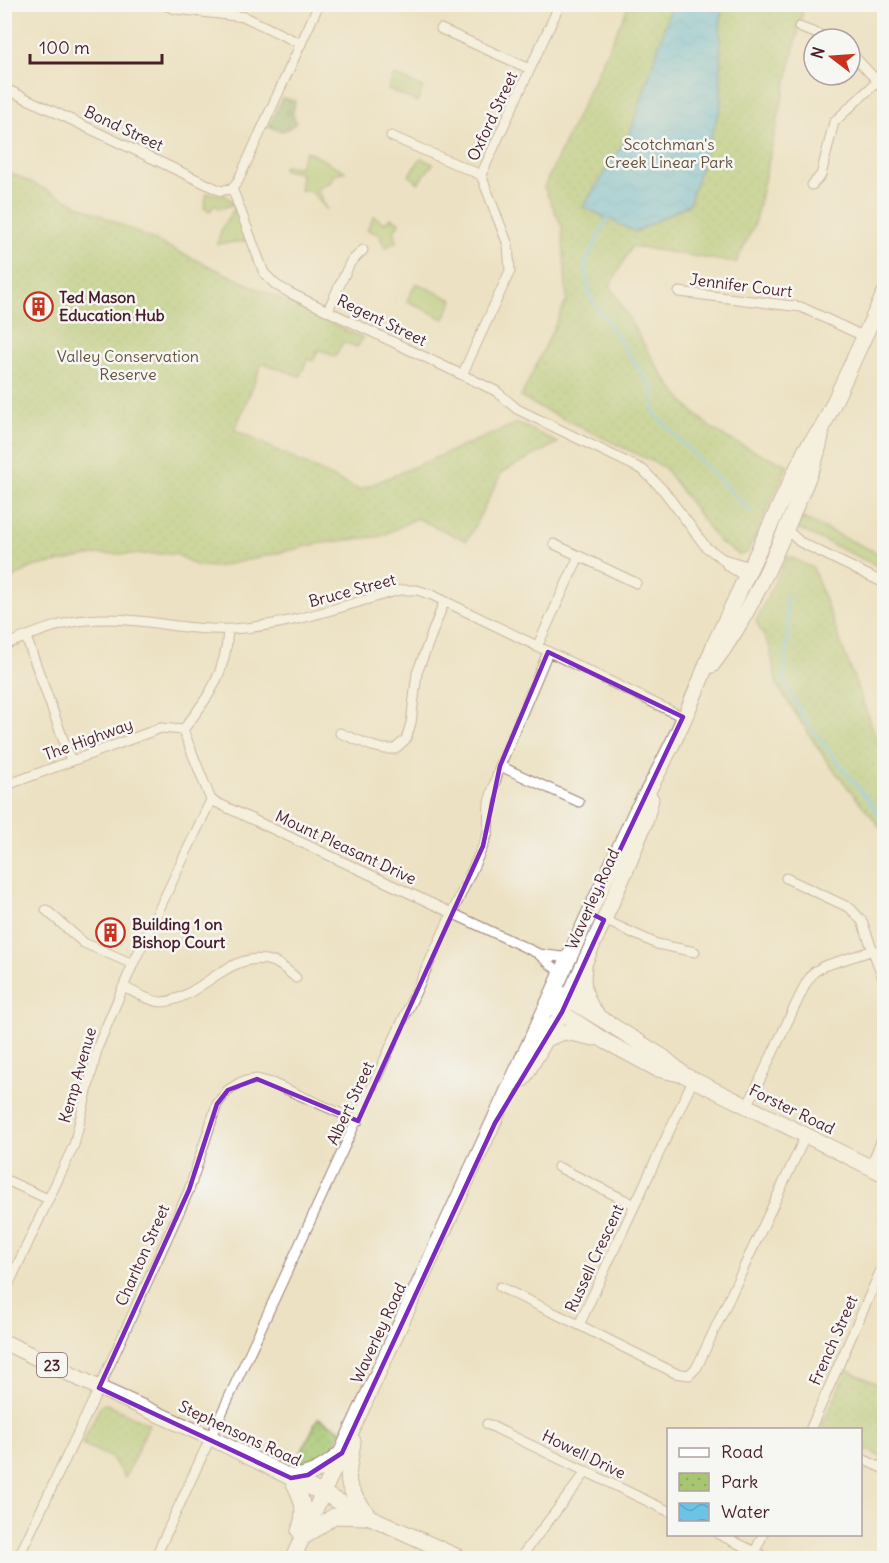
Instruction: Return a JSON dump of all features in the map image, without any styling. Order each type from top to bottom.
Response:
[{"type":"main road","name":"Waverley Road","points":[[294,1558],[495,1123],[597,916],[636,812],[656,778],[702,677],[726,647],[806,448],[823,426],[885,294]]},
{"type":"main road","name":"Waverley Road","points":[[756,575],[783,536],[819,449],[823,426]]},
{"type":"main road","name":"Waverley Road","points":[[495,1123],[546,1039],[558,996],[578,957]]},
{"type":"main road","points":[[578,957],[590,1007],[601,1020]]},
{"type":"main road","name":"Forster Road","points":[[558,996],[605,1041],[657,1069],[689,1077]]},
{"type":"main road","name":"Forster Road","points":[[558,996],[663,1057],[689,1077],[885,1174]]},
{"type":"main road","points":[[546,1039],[564,1032],[605,1041]]},
{"type":"main road","name":"Stephensons Road","points":[[4,1342],[325,1493],[441,1555],[460,1558]]},
{"type":"main road","points":[[355,1425],[347,1475],[349,1488],[370,1517]]},
{"type":"main road","points":[[294,1558],[304,1517],[299,1491],[291,1478],[308,1476],[326,1466],[342,1453]]},
{"type":"main road","points":[[304,1537],[334,1516],[370,1517]]},
{"type":"street","points":[[161,4],[176,9],[244,17],[300,44]]},
{"type":"street","points":[[232,188],[238,182],[319,4]]},
{"type":"street","name":"Oxford Street","points":[[462,375],[510,271],[508,245],[481,175],[560,4]]},
{"type":"street","points":[[441,29],[530,69]]},
{"type":"street","points":[[812,185],[821,175],[834,122],[881,85],[862,65]]},
{"type":"street","name":"Bond Street","points":[[4,87],[221,191],[232,188]]},
{"type":"street","points":[[391,136],[481,175]]},
{"type":"street","name":"Regent Street","points":[[232,188],[264,273],[276,285],[496,391],[517,409],[643,470],[664,491],[706,547],[723,559],[728,566],[756,575]]},
{"type":"street","points":[[328,310],[350,263],[363,250]]},
{"type":"street","name":"Jennifer Court","points":[[679,292],[801,307],[865,337]]},
{"type":"street","points":[[783,536],[885,583]]},
{"type":"street","points":[[554,544],[636,583]]},
{"type":"street","points":[[537,647],[579,556]]},
{"type":"street","name":"Bruce Street","points":[[4,645],[76,621],[114,620],[228,630],[292,622],[400,590],[417,590],[683,717]]},
{"type":"street","points":[[340,733],[384,749],[395,749],[406,739],[411,723],[417,673],[444,602]]},
{"type":"street","points":[[210,800],[183,729],[208,697],[219,675],[227,645],[228,630]]},
{"type":"street","points":[[26,637],[71,761]]},
{"type":"street","name":"Albert Street","points":[[155,1558],[358,1121],[488,833],[489,802],[500,766],[548,652]]},
{"type":"street","name":"The Highway","points":[[4,786],[161,728],[183,729]]},
{"type":"street","points":[[500,766],[579,802]]},
{"type":"street","name":"Mount Pleasant Drive","points":[[210,800],[537,953],[556,969],[558,996]]},
{"type":"street","name":"Kemp Avenue","points":[[4,1294],[74,1145],[98,1046],[133,964],[210,800]]},
{"type":"street","points":[[786,878],[850,908],[862,921],[885,981]]},
{"type":"street","points":[[46,909],[84,943],[133,964]]},
{"type":"street","points":[[597,916],[657,944],[695,951]]},
{"type":"street","points":[[747,1107],[806,983],[814,972],[824,966],[874,950]]},
{"type":"street","name":"Mount Pleasant Drive","points":[[537,953],[578,957]]},
{"type":"street","points":[[123,987],[159,1002],[174,999],[186,994],[224,969],[238,963],[257,960],[276,962],[296,978]]},
{"type":"street","name":"Russell Crescent","points":[[689,1077],[635,1205],[579,1325],[675,1373],[689,1375],[697,1367],[806,1136]]},
{"type":"street","name":"Charlton Street","points":[[18,1558],[99,1388],[189,1190],[217,1104],[228,1090],[241,1082],[257,1079],[272,1083],[358,1121]]},
{"type":"street","points":[[870,1167],[885,1136]]},
{"type":"street","points":[[558,1167],[635,1205]]},
{"type":"street","points":[[4,1179],[48,1199]]},
{"type":"street","name":"French Street","points":[[811,1428],[885,1263]]},
{"type":"street","points":[[501,1287],[579,1325]]},
{"type":"street","name":"Howell Drive","points":[[487,1424],[667,1510]]},
{"type":"street","points":[[862,1458],[885,1469]]},
{"type":"street","points":[[520,1558],[587,1471]]},
{"type":"street","points":[[722,1536],[768,1558]]},
{"type":"street","points":[[755,1552],[762,1536]]},
{"type":"highlighted area","points":[[548,652],[683,717],[590,913],[604,920],[562,1012],[495,1123],[342,1453],[308,1475],[291,1478],[99,1388],[189,1190],[217,1104],[228,1090],[257,1079],[358,1121],[483,846],[500,766]]},
{"type":"green space","name":"Scotchman's Creek Linear Park","points":[[629,5],[804,5],[754,225],[736,263],[632,246],[610,286],[666,380],[694,413],[729,439],[788,465],[747,553],[740,555],[719,542],[664,467],[521,397],[567,300],[562,227],[544,187]]},
{"type":"green space","points":[[394,75],[423,88],[417,102],[388,89]]},
{"type":"green space","points":[[282,98],[295,101],[293,113],[296,123],[280,131],[269,126]]},
{"type":"green space","points":[[306,151],[345,171],[333,175],[332,181],[317,189],[327,210],[311,191],[300,190],[301,173],[282,170],[284,166],[299,167]]},
{"type":"green space","points":[[421,158],[433,164],[418,183],[409,175]]},
{"type":"green space","name":"Valley Conservation Reserve","points":[[4,170],[363,338],[357,347],[343,342],[335,357],[319,349],[313,361],[308,359],[300,376],[262,363],[235,430],[359,490],[518,423],[558,443],[502,472],[467,541],[416,518],[382,536],[322,543],[217,567],[197,566],[176,554],[99,554],[32,567],[5,583]]},
{"type":"green space","points":[[207,193],[225,195],[235,204],[219,209],[215,204],[210,211],[204,208]]},
{"type":"green space","points":[[236,206],[246,241],[217,244],[222,228]]},
{"type":"green space","points":[[374,216],[384,223],[392,218],[400,223],[394,230],[397,241],[385,248],[379,234],[367,230]]},
{"type":"green space","points":[[416,283],[453,300],[444,319],[407,301]]},
{"type":"green space","points":[[802,518],[884,556],[884,569],[797,528]]},
{"type":"green space","points":[[787,556],[813,568],[884,759],[884,832],[828,763],[777,685],[770,648],[756,621]]},
{"type":"green space","points":[[847,1370],[884,1387],[884,1458],[862,1447],[862,1428],[823,1428],[822,1426]]},
{"type":"green space","points":[[106,1404],[149,1424],[125,1478],[112,1458],[82,1444],[101,1405]]},
{"type":"green space","points":[[318,1418],[342,1430],[326,1457],[314,1463],[297,1462]]},
{"type":"water","points":[[672,5],[722,5],[721,106],[689,204],[635,232],[583,207],[631,131]]},
{"type":"waterway","points":[[608,217],[585,264],[589,295],[652,388],[654,412],[750,511]]},
{"type":"waterway","points":[[786,596],[788,631],[784,682],[807,723],[884,823]]},
{"type":"place","name":"Ted Mason Education Hub","points":[[38,306]]},
{"type":"place","name":"Building 1 on Bishop Court","points":[[111,933]]}]
